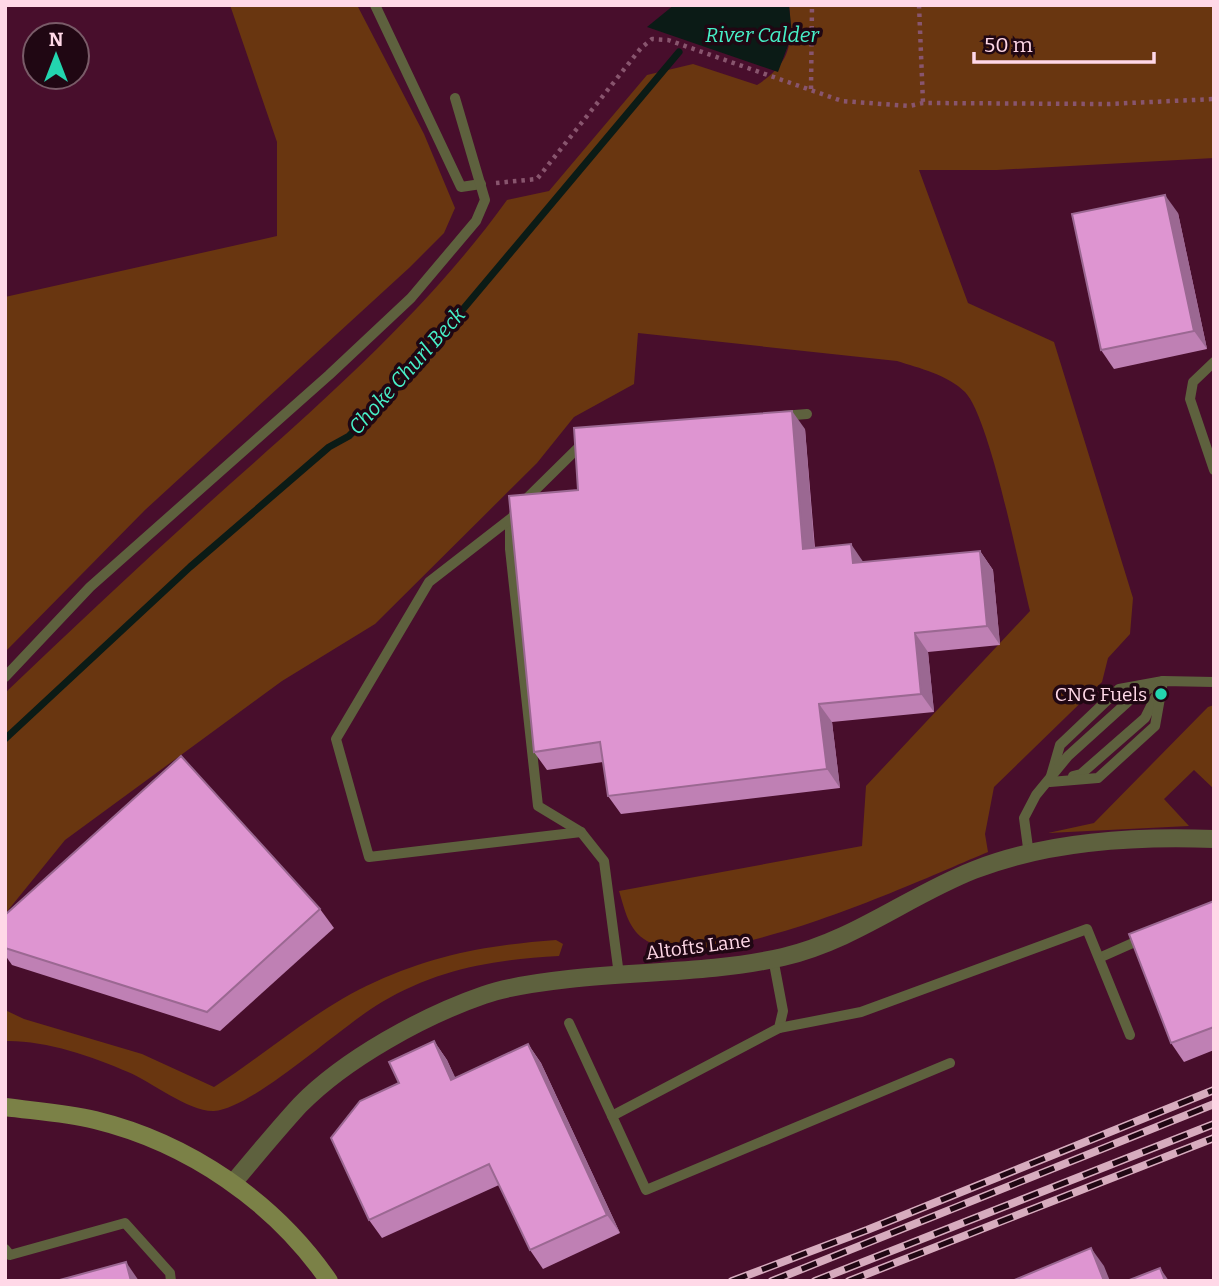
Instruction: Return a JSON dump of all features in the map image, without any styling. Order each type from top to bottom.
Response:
[{"type":"street","name":"Altofts Lane","points":[[233,1182],[302,1103],[353,1063],[412,1027],[485,994],[568,979],[671,973],[773,958],[843,938],[974,870],[1029,855],[1132,840],[1214,839]]},
{"type":"street","points":[[5,1107],[96,1121],[164,1144],[233,1182],[277,1218],[329,1281]]},
{"type":"lane","points":[[375,5],[461,187],[481,184]]},
{"type":"lane","points":[[5,677],[90,587],[329,375],[411,298],[476,221],[485,200],[455,98]]},
{"type":"lane","points":[[1214,362],[1193,382],[1190,399],[1214,470]]},
{"type":"lane","points":[[768,418],[807,414]]},
{"type":"lane","points":[[601,433],[587,440],[546,477],[514,516],[510,522],[510,550],[538,806],[581,832],[604,860],[619,975]]},
{"type":"lane","points":[[514,516],[429,582],[336,739],[369,856],[581,832]]},
{"type":"lane","points":[[1050,782],[1081,774],[1146,718],[1163,681]]},
{"type":"lane","points":[[1029,855],[1024,834],[1024,818],[1036,795],[1050,782],[1068,756],[1131,699],[1163,681],[1214,682]]},
{"type":"lane","points":[[612,1116],[779,1028],[861,1012],[1087,929],[1130,1035]]},
{"type":"lane","points":[[1099,958],[1150,935]]},
{"type":"lane","points":[[773,958],[783,1011],[779,1028]]},
{"type":"lane","points":[[569,1023],[646,1190],[950,1063]]},
{"type":"lane","points":[[7,1253],[125,1223],[170,1273],[171,1281]]},
{"type":"path","points":[[811,89],[812,5]]},
{"type":"path","points":[[919,5],[923,103]]},
{"type":"path","points":[[481,184],[537,179],[641,48],[652,40],[667,40],[842,102],[909,106],[923,103],[1108,104],[1214,99]]},
{"type":"shaded area","points":[[230,5],[357,5],[424,134],[455,208],[444,233],[409,268],[145,510],[5,652],[5,297],[277,236],[277,142]]},
{"type":"shaded area","points":[[789,5],[1214,5],[1214,158],[997,170],[919,170],[968,303],[1054,342],[1133,598],[1130,634],[1108,658],[1102,682],[994,787],[985,834],[988,852],[816,921],[718,947],[678,949],[647,941],[635,931],[625,912],[619,891],[862,846],[866,786],[1030,611],[994,461],[975,407],[958,386],[933,373],[897,361],[638,333],[634,384],[574,417],[537,463],[375,624],[282,681],[65,840],[5,914],[5,693],[377,349],[445,277],[507,200],[549,191],[647,75],[693,64],[757,85],[777,69],[787,51],[790,42]]},
{"type":"shaded area","points":[[1214,705],[1214,789],[1194,770],[1164,799],[1189,826],[1048,833],[1094,823],[1208,707]]},
{"type":"shaded area","points":[[556,940],[563,944],[559,956],[490,963],[424,981],[403,991],[365,1013],[252,1096],[214,1111],[193,1107],[128,1072],[99,1060],[52,1046],[5,1041],[5,1010],[24,1019],[142,1054],[214,1087],[333,1005],[398,972],[464,952]]},
{"type":"water","name":"River Calder","points":[[674,5],[789,5],[792,35],[778,72],[647,27]]},
{"type":"building","points":[[1165,195],[1194,331],[1101,350],[1072,214]]},
{"type":"building","points":[[792,411],[803,549],[851,544],[853,563],[980,551],[987,626],[915,633],[921,694],[819,704],[827,769],[608,796],[600,742],[534,752],[509,496],[578,490],[574,428]]},
{"type":"building","points":[[181,756],[320,909],[207,1012],[5,948],[5,915]]},
{"type":"building","points":[[1214,901],[1214,1027],[1171,1043],[1129,934]]},
{"type":"building","points":[[434,1041],[451,1080],[528,1044],[607,1215],[530,1250],[489,1164],[369,1220],[331,1138],[360,1101],[399,1083],[389,1062]]},
{"type":"building","points":[[1091,1248],[1104,1281],[1012,1281]]},
{"type":"building","points":[[126,1262],[131,1281],[56,1281]]},
{"type":"building","points":[[1160,1268],[1165,1281],[1127,1281]]},
{"type":"waterway","name":"Choke Churl Beck","points":[[5,739],[190,567],[329,447],[349,436],[401,383],[679,52]]},
{"type":"railway","points":[[732,1281],[867,1230],[1214,1090]]},
{"type":"railway","points":[[772,1281],[1214,1104]]},
{"type":"railway","points":[[815,1281],[1214,1124]]},
{"type":"railway","points":[[849,1281],[1214,1138]]},
{"type":"place","name":"CNG Fuels","points":[[1161,694]]}]
